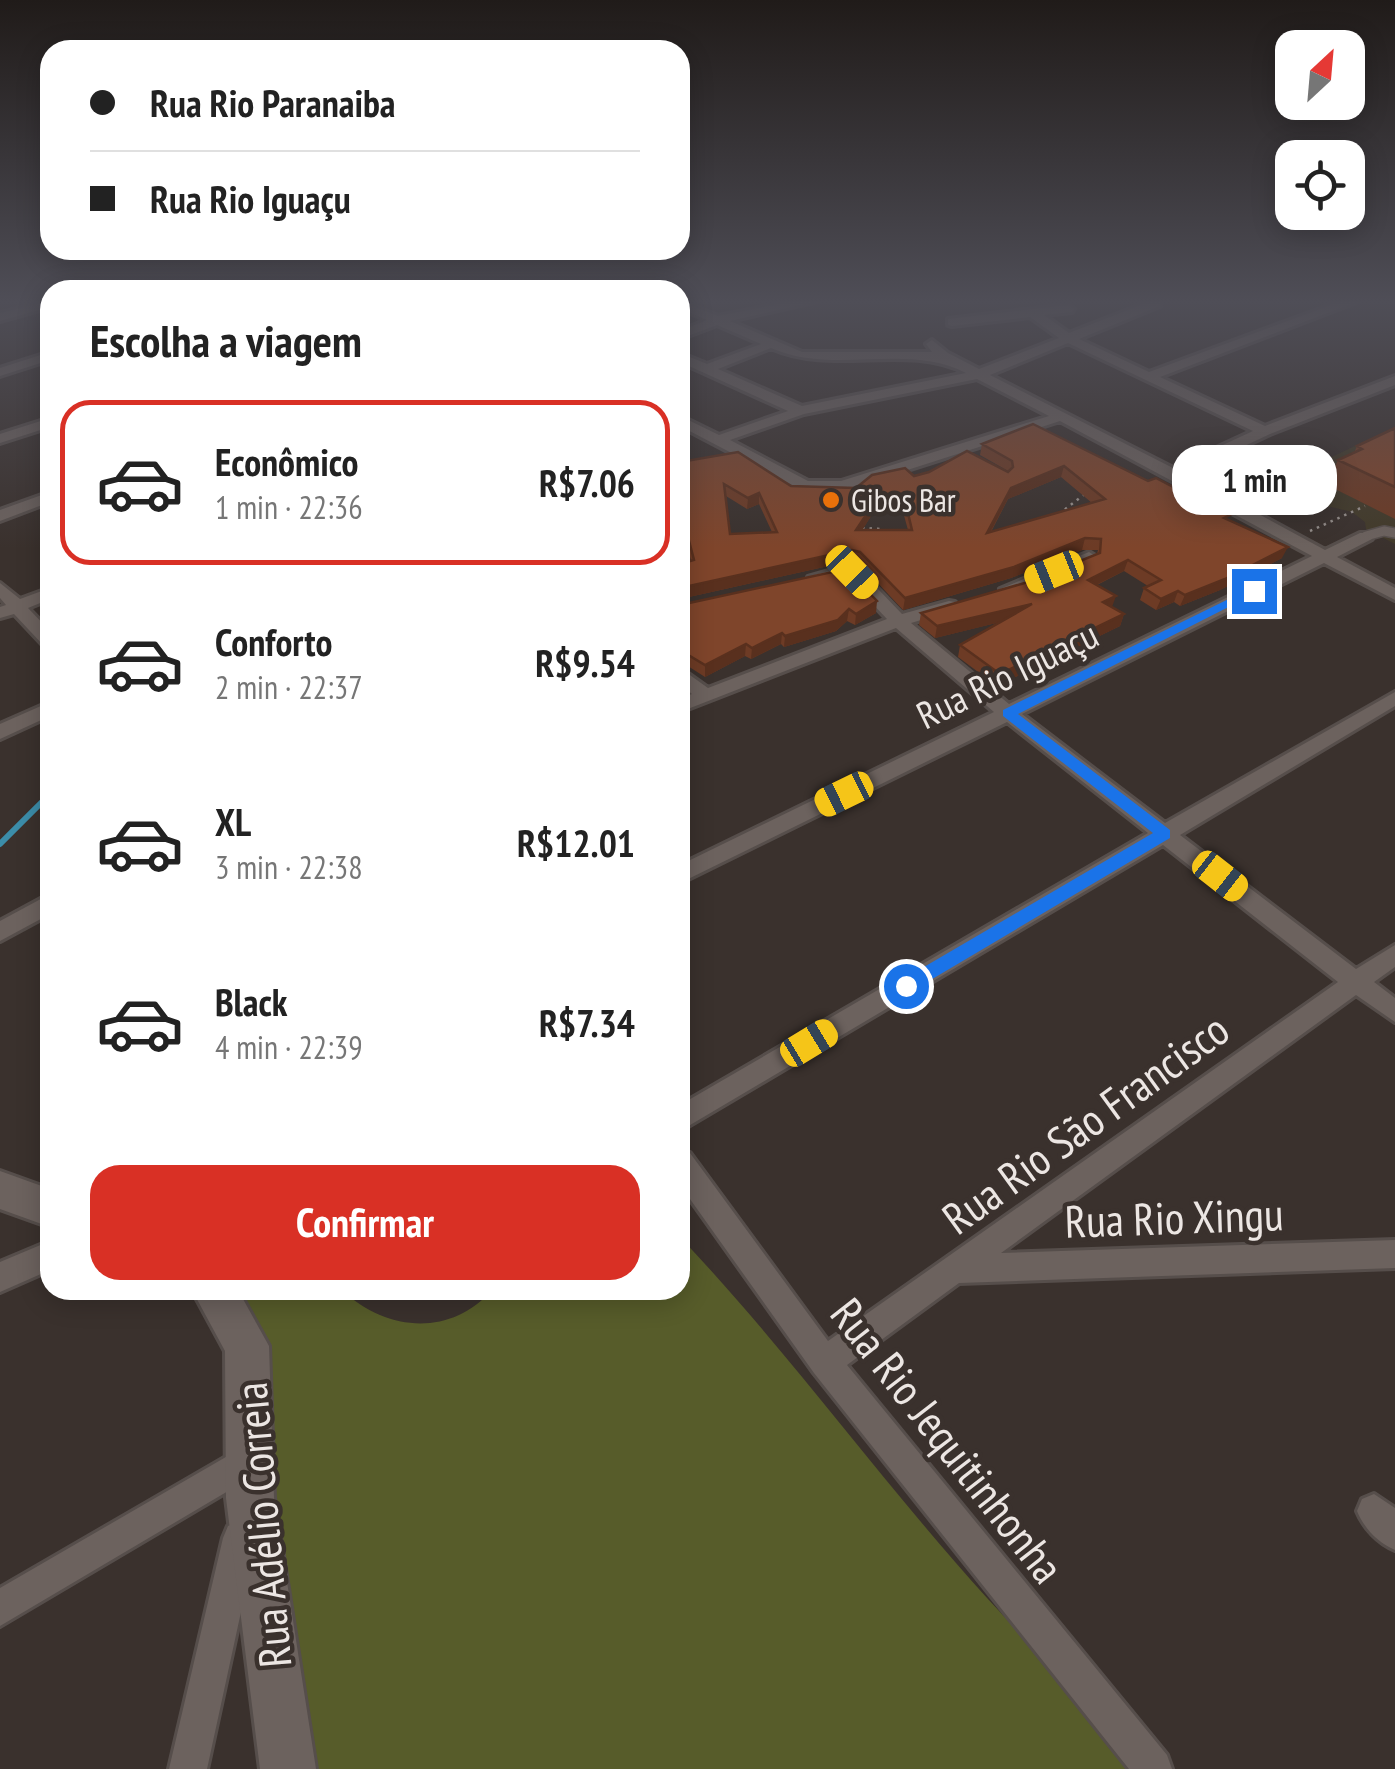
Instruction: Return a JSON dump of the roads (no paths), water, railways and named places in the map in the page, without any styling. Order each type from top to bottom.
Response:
[{"type":"main road","points":[[0,1190],[40,1204]]},
{"type":"main road","name":"Rua Adélio Correia","points":[[219,1300],[247,1346],[250,1478],[288,1769]]},
{"type":"street","points":[[739,384],[800,411]]},
{"type":"street","points":[[720,439],[800,411],[934,384]]},
{"type":"street","points":[[999,384],[1395,596]]},
{"type":"street","points":[[1166,384],[1265,431]]},
{"type":"street","points":[[1172,474],[1265,431],[1386,384]]},
{"type":"street","points":[[690,425],[805,486],[821,488],[962,454],[1062,416]]},
{"type":"street","points":[[0,439],[40,425]]},
{"type":"street","points":[[713,460],[746,453]]},
{"type":"street","points":[[0,516],[40,501]]},
{"type":"street","name":"Rua Rio Iguaçu","points":[[690,870],[1366,536]]},
{"type":"street","points":[[690,701],[898,620],[976,598],[1089,557]]},
{"type":"street","points":[[799,580],[850,570],[898,620],[1008,713],[1395,1012]]},
{"type":"street","points":[[0,588],[9,610],[40,634]]},
{"type":"street","points":[[9,610],[40,597]]},
{"type":"street","points":[[690,683],[704,695]]},
{"type":"street","points":[[690,1112],[1395,698]]},
{"type":"street","points":[[0,732],[40,713]]},
{"type":"street","points":[[0,932],[40,909]]},
{"type":"street","name":"Rua Rio São Francisco","points":[[825,1362],[1395,954]]},
{"type":"street","name":"Rua Rio Jequitinhonha","points":[[690,1176],[825,1362],[1153,1769]]},
{"type":"street","name":"Rua Rio Xingu","points":[[956,1269],[1395,1254]]},
{"type":"street","points":[[0,1277],[40,1259]]},
{"type":"street","points":[[0,1608],[250,1478]]},
{"type":"street","points":[[188,1769],[250,1478]]},
{"type":"lane","points":[[1366,536],[1384,531],[1395,534]]},
{"type":"waterway","points":[[0,844],[40,804]]},
{"type":"place","name":"Gibos Bar","points":[[831,500]]}]
